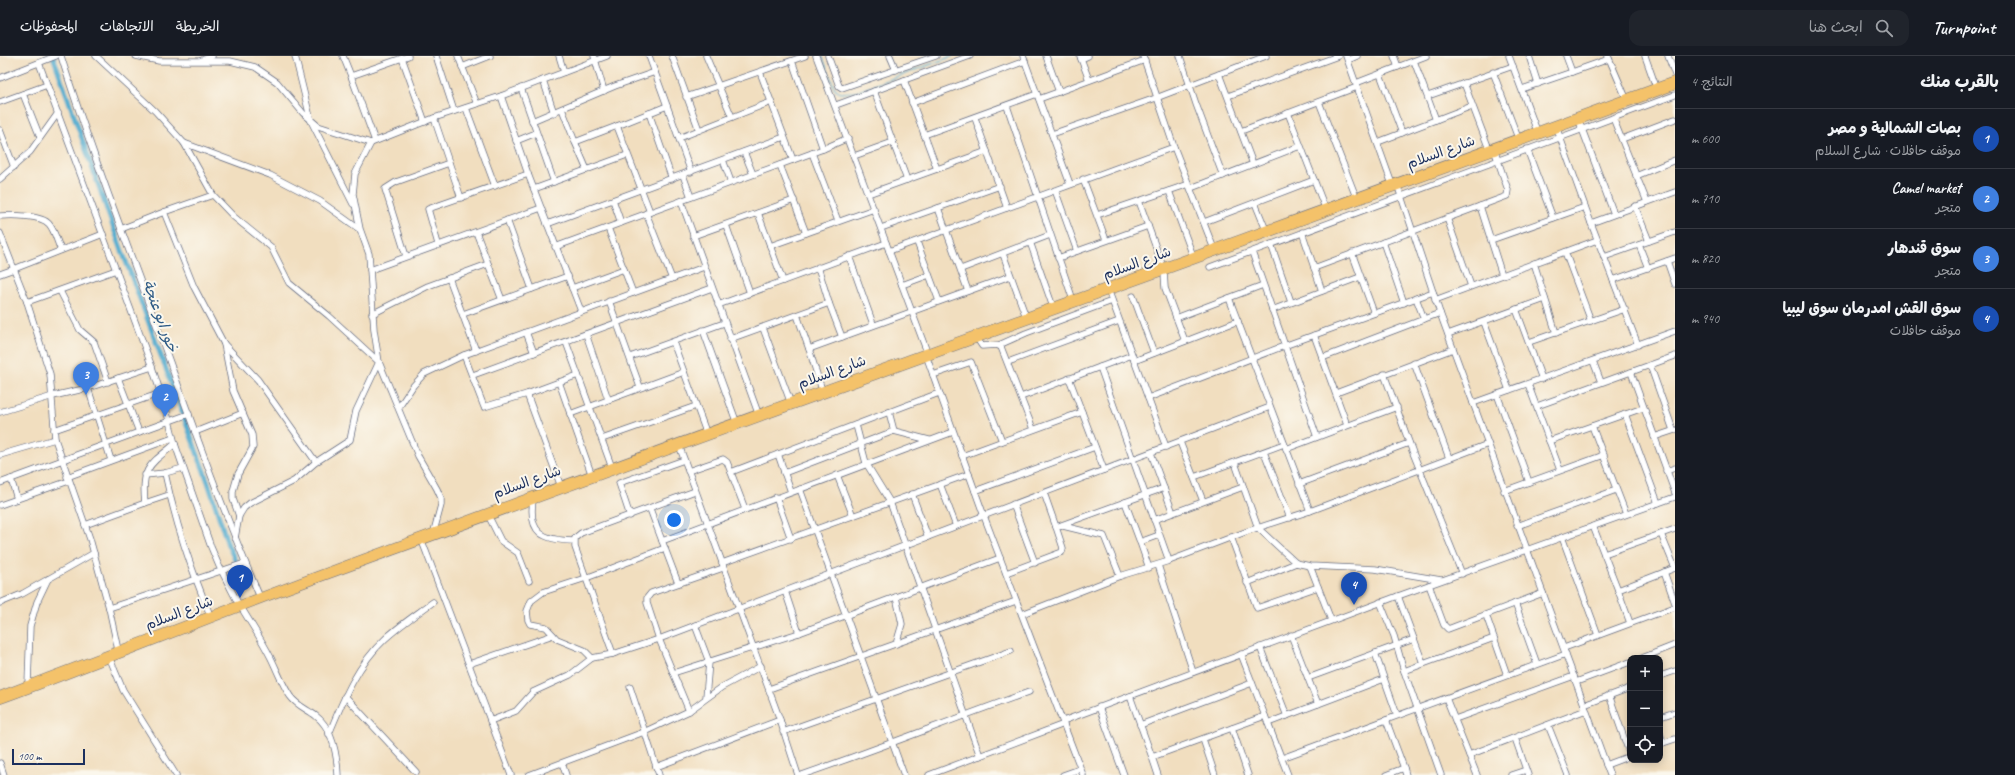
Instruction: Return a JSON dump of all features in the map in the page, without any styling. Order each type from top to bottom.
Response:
[{"type":"main road","name":"شارع السلام","points":[[1492,150],[1518,138],[1675,80]]},
{"type":"main road","name":"شارع السلام","points":[[0,695],[210,615],[422,541],[680,448],[1053,307],[1164,270],[1492,150],[1557,129],[1675,86]]},
{"type":"main road","name":"شارع السلام","points":[[0,700],[110,659],[240,605],[259,595],[611,465],[822,390],[927,355],[978,340],[1109,292],[1164,270],[1193,256],[1356,197],[1395,186]]},
{"type":"street","points":[[0,78],[56,56]]},
{"type":"street","points":[[61,56],[121,229],[195,432],[235,539],[259,595]]},
{"type":"street","points":[[96,56],[155,111],[184,143],[213,195],[222,206],[271,247],[289,283],[329,316],[379,362]]},
{"type":"street","points":[[136,56],[159,61],[230,61],[255,67],[277,82],[311,121],[318,126],[373,142],[434,118],[501,96],[564,72],[595,58],[607,56]]},
{"type":"street","points":[[198,62],[212,56]]},
{"type":"street","points":[[295,56],[311,121],[355,209]]},
{"type":"street","points":[[343,56],[373,142],[354,174],[353,194],[360,229],[367,245],[372,314],[379,362],[418,456],[441,498],[441,505],[434,531]]},
{"type":"street","points":[[351,76],[408,56]]},
{"type":"street","points":[[436,56],[454,111]]},
{"type":"street","points":[[458,56],[477,104]]},
{"type":"street","points":[[462,67],[479,58],[490,56]]},
{"type":"street","points":[[559,56],[564,72]]},
{"type":"street","points":[[649,56],[691,172]]},
{"type":"street","points":[[672,56],[699,130]]},
{"type":"street","points":[[706,56],[732,117]]},
{"type":"street","points":[[686,97],[805,56]]},
{"type":"street","points":[[816,56],[836,105],[912,311],[939,393],[984,516],[1083,775]]},
{"type":"street","points":[[828,56],[839,86],[842,88],[936,56]]},
{"type":"street","points":[[890,56],[896,70]]},
{"type":"street","points":[[836,105],[970,56]]},
{"type":"street","points":[[1046,56],[1059,92]]},
{"type":"street","points":[[1088,56],[1080,58],[1089,80]]},
{"type":"street","points":[[1180,56],[1223,176]]},
{"type":"street","points":[[1052,134],[1156,98],[1266,56]]},
{"type":"street","points":[[1228,96],[1338,56]]},
{"type":"street","points":[[1357,56],[1347,58],[1413,230],[1440,313],[1504,491],[1565,651],[1610,775]]},
{"type":"street","points":[[1394,56],[1398,67]]},
{"type":"street","points":[[1241,131],[1318,102],[1380,74],[1426,56]]},
{"type":"street","points":[[1509,56],[1537,131]]},
{"type":"street","points":[[1529,56],[1538,84]]},
{"type":"street","points":[[1566,56],[1572,72]]},
{"type":"street","points":[[1645,56],[1656,88]]},
{"type":"street","points":[[1668,56],[1675,74]]},
{"type":"street","points":[[402,58],[425,122]]},
{"type":"street","points":[[595,58],[604,91]]},
{"type":"street","points":[[912,103],[1024,58],[1070,184]]},
{"type":"street","points":[[924,135],[1007,106],[1059,92],[1144,58],[1156,98],[1214,249]]},
{"type":"street","points":[[1522,89],[1608,58],[1626,98]]},
{"type":"street","points":[[792,61],[823,149]]},
{"type":"street","points":[[1414,61],[1436,120]]},
{"type":"street","points":[[39,63],[152,367],[183,468],[221,571],[264,645],[291,698],[298,705],[317,717],[329,734],[336,757],[338,775]]},
{"type":"street","points":[[1428,96],[1512,66]]},
{"type":"street","points":[[532,121],[604,91],[655,72]]},
{"type":"street","points":[[760,72],[793,160]]},
{"type":"street","points":[[1493,72],[1518,138]]},
{"type":"street","points":[[1220,74],[1253,164]]},
{"type":"street","points":[[1380,74],[1402,133]]},
{"type":"street","points":[[543,80],[554,112]]},
{"type":"street","points":[[904,80],[937,169]]},
{"type":"street","points":[[1314,268],[1507,196],[1509,193],[1498,161],[1472,106],[1464,83]]},
{"type":"street","points":[[0,102],[47,85]]},
{"type":"street","points":[[520,88],[554,182]]},
{"type":"street","points":[[874,91],[907,180]]},
{"type":"street","points":[[23,94],[40,137]]},
{"type":"street","points":[[1210,267],[1302,232],[1401,198],[1675,95]]},
{"type":"street","points":[[501,96],[555,247],[581,311]]},
{"type":"street","points":[[679,138],[771,102]]},
{"type":"street","points":[[1318,102],[1356,197]]},
{"type":"street","points":[[575,142],[667,106]]},
{"type":"street","points":[[1007,106],[1073,300]]},
{"type":"street","points":[[1378,142],[1472,106]]},
{"type":"street","points":[[466,108],[495,186]]},
{"type":"street","points":[[562,109],[587,170]]},
{"type":"street","points":[[0,180],[24,159],[58,113]]},
{"type":"street","points":[[1288,113],[1325,208]]},
{"type":"street","points":[[649,114],[672,179]]},
{"type":"street","points":[[434,118],[461,198]]},
{"type":"street","points":[[975,118],[1007,208]]},
{"type":"street","points":[[1614,118],[1647,202]]},
{"type":"street","points":[[1622,139],[1675,119]]},
{"type":"street","points":[[1579,121],[1614,214]]},
{"type":"street","points":[[617,126],[672,278]]},
{"type":"street","points":[[1557,129],[1590,223],[1638,345]]},
{"type":"street","points":[[0,130],[14,167]]},
{"type":"street","points":[[516,141],[536,133]]},
{"type":"street","points":[[547,224],[784,137]]},
{"type":"street","points":[[555,247],[691,196],[780,165],[848,138]]},
{"type":"street","points":[[854,156],[893,142]]},
{"type":"street","points":[[184,143],[270,175],[320,201],[360,229]]},
{"type":"street","points":[[1097,215],[1169,191],[1223,176],[1300,146]]},
{"type":"street","points":[[890,251],[1083,179],[1174,147]]},
{"type":"street","points":[[1527,150],[1553,218]]},
{"type":"street","points":[[868,194],[987,151]]},
{"type":"street","points":[[744,152],[753,174]]},
{"type":"street","points":[[812,153],[838,221]]},
{"type":"street","points":[[534,189],[627,155]]},
{"type":"street","points":[[723,160],[731,182]]},
{"type":"street","points":[[1636,176],[1675,160]]},
{"type":"street","points":[[406,256],[385,189],[396,182],[449,163]]},
{"type":"street","points":[[780,165],[806,233]]},
{"type":"street","points":[[438,244],[428,209],[528,174]]},
{"type":"street","points":[[683,175],[691,196]]},
{"type":"street","points":[[1083,179],[1106,240]]},
{"type":"street","points":[[1204,222],[1314,180]]},
{"type":"street","points":[[881,228],[1000,186]]},
{"type":"street","points":[[1055,190],[1077,251]]},
{"type":"street","points":[[1169,191],[1193,256]]},
{"type":"street","points":[[1590,223],[1675,192]]},
{"type":"street","points":[[121,229],[213,195]]},
{"type":"street","points":[[613,200],[621,223]]},
{"type":"street","points":[[693,236],[794,200]]},
{"type":"street","points":[[681,201],[724,323],[758,413]]},
{"type":"street","points":[[1139,201],[1164,270],[1165,288],[1185,341]]},
{"type":"street","points":[[1255,203],[1266,230]]},
{"type":"street","points":[[1480,206],[1502,275]]},
{"type":"street","points":[[1635,206],[1648,241]]},
{"type":"street","points":[[1491,240],[1585,207]]},
{"type":"street","points":[[370,270],[438,244],[476,232],[541,208]]},
{"type":"street","points":[[938,208],[968,291]]},
{"type":"street","points":[[770,246],[874,209]]},
{"type":"street","points":[[164,212],[194,287],[224,344],[258,380],[316,462]]},
{"type":"street","points":[[758,213],[783,281]]},
{"type":"street","points":[[0,216],[24,216],[44,220],[52,228],[61,250]]},
{"type":"street","points":[[1447,218],[1471,286]]},
{"type":"street","points":[[507,220],[532,289]]},
{"type":"street","points":[[726,225],[750,293]]},
{"type":"street","points":[[1058,258],[1148,226]]},
{"type":"street","points":[[608,228],[633,292]]},
{"type":"street","points":[[476,232],[502,300]]},
{"type":"street","points":[[1302,232],[1322,291]]},
{"type":"street","points":[[1604,257],[1675,232]]},
{"type":"street","points":[[0,233],[27,302],[50,374],[54,439],[94,553],[109,608],[118,650]]},
{"type":"street","points":[[0,274],[103,234]]},
{"type":"street","points":[[960,269],[1050,235]]},
{"type":"street","points":[[1436,300],[1597,240]]},
{"type":"street","points":[[917,242],[940,301]]},
{"type":"street","points":[[1030,242],[1053,307]]},
{"type":"street","points":[[1383,242],[1404,303]]},
{"type":"street","points":[[718,305],[886,243]]},
{"type":"street","points":[[1271,244],[1291,302]]},
{"type":"street","points":[[1639,245],[1648,268]]},
{"type":"street","points":[[1252,252],[1317,437]]},
{"type":"street","points":[[1564,252],[1591,321]]},
{"type":"street","points":[[1352,253],[1374,313]]},
{"type":"street","points":[[1003,254],[1026,317]]},
{"type":"street","points":[[849,256],[873,324]]},
{"type":"street","points":[[1613,280],[1675,258]]},
{"type":"street","points":[[1667,261],[1675,284]]},
{"type":"street","points":[[372,314],[409,294],[488,264]]},
{"type":"street","points":[[1534,264],[1556,333]]},
{"type":"street","points":[[399,408],[424,374],[464,355],[704,267]]},
{"type":"street","points":[[818,267],[829,303],[842,337]]},
{"type":"street","points":[[572,288],[624,269]]},
{"type":"street","points":[[27,302],[116,270]]},
{"type":"street","points":[[463,314],[568,276]]},
{"type":"street","points":[[902,285],[929,276]]},
{"type":"street","points":[[808,349],[873,324],[1010,276]]},
{"type":"street","points":[[1272,310],[1360,277]]},
{"type":"street","points":[[449,278],[476,351]]},
{"type":"street","points":[[1176,318],[1263,285]]},
{"type":"street","points":[[473,375],[712,288]]},
{"type":"street","points":[[60,291],[80,330],[94,342],[108,382]]},
{"type":"street","points":[[1109,292],[1166,447]]},
{"type":"street","points":[[1148,398],[1284,346],[1433,292]]},
{"type":"street","points":[[1133,296],[1154,353]]},
{"type":"street","points":[[1229,298],[1310,511]]},
{"type":"street","points":[[1416,298],[1424,319]]},
{"type":"street","points":[[1448,334],[1545,299]]},
{"type":"street","points":[[609,301],[640,387]]},
{"type":"street","points":[[978,340],[982,346],[999,345],[1026,333],[1112,301]]},
{"type":"street","points":[[730,339],[829,303]]},
{"type":"street","points":[[1516,309],[1542,379]]},
{"type":"street","points":[[1529,342],[1625,309]]},
{"type":"street","points":[[1322,358],[1440,313]]},
{"type":"street","points":[[797,315],[822,390]]},
{"type":"street","points":[[1008,362],[1119,321]]},
{"type":"street","points":[[1021,397],[1100,367],[1154,353],[1238,321]]},
{"type":"street","points":[[1484,322],[1509,390]]},
{"type":"street","points":[[630,357],[724,323]]},
{"type":"street","points":[[763,328],[790,401]]},
{"type":"street","points":[[704,330],[736,421]]},
{"type":"street","points":[[1473,403],[1675,331]]},
{"type":"street","points":[[526,332],[534,353]]},
{"type":"street","points":[[586,334],[608,399]]},
{"type":"street","points":[[1314,335],[1347,425]]},
{"type":"street","points":[[566,342],[611,465]]},
{"type":"street","points":[[673,342],[706,432]]},
{"type":"street","points":[[224,344],[231,383],[254,443],[250,454],[234,484],[233,499],[239,516]]},
{"type":"street","points":[[999,345],[1008,362],[1033,429]]},
{"type":"street","points":[[1336,394],[1384,374],[1453,349]]},
{"type":"street","points":[[464,355],[473,375],[484,407],[527,394],[578,375]]},
{"type":"street","points":[[1537,406],[1675,356]]},
{"type":"street","points":[[1593,361],[1601,382]]},
{"type":"street","points":[[235,539],[239,516],[244,508],[250,503],[294,481],[316,462],[350,440],[356,411],[379,362]]},
{"type":"street","points":[[933,374],[971,362],[1002,441]]},
{"type":"street","points":[[1414,363],[1449,458]]},
{"type":"street","points":[[1650,365],[1674,430],[1654,437]]},
{"type":"street","points":[[0,412],[52,396],[88,388],[152,367]]},
{"type":"street","points":[[1100,367],[1169,561]]},
{"type":"street","points":[[570,414],[684,372]]},
{"type":"street","points":[[1630,372],[1675,493]]},
{"type":"street","points":[[1384,374],[1409,443],[1462,574]]},
{"type":"street","points":[[118,378],[139,432]]},
{"type":"street","points":[[1069,378],[1104,470]]},
{"type":"street","points":[[559,382],[591,473]]},
{"type":"street","points":[[1528,384],[1560,470]]},
{"type":"street","points":[[88,388],[111,460]]},
{"type":"street","points":[[54,430],[161,393]]},
{"type":"street","points":[[731,472],[939,393]]},
{"type":"street","points":[[527,394],[560,484]]},
{"type":"street","points":[[1497,394],[1529,482]]},
{"type":"street","points":[[602,439],[696,406]]},
{"type":"street","points":[[1194,477],[1264,452],[1317,437],[1397,407]]},
{"type":"street","points":[[490,721],[516,711],[533,692],[570,675],[592,658],[614,654],[659,639],[1270,408]]},
{"type":"street","points":[[1549,441],[1643,408]]},
{"type":"street","points":[[889,412],[894,431]]},
{"type":"street","points":[[962,456],[1082,412]]},
{"type":"street","points":[[195,432],[243,413]]},
{"type":"street","points":[[0,483],[189,414]]},
{"type":"street","points":[[1625,414],[1658,503]]},
{"type":"street","points":[[856,425],[866,464],[890,502],[920,588],[952,672],[980,756]]},
{"type":"street","points":[[1592,426],[1626,514]]},
{"type":"street","points":[[784,473],[894,431],[930,441]]},
{"type":"street","points":[[662,541],[745,508],[953,432]]},
{"type":"street","points":[[0,455],[54,439]]},
{"type":"street","points":[[0,505],[68,479],[111,460],[174,441]]},
{"type":"street","points":[[145,503],[143,482],[145,475],[151,465],[174,441]]},
{"type":"street","points":[[1180,442],[1203,501]]},
{"type":"street","points":[[1299,484],[1409,443]]},
{"type":"street","points":[[1022,614],[1120,576],[1158,565],[1231,537],[1310,511],[1488,444]]},
{"type":"street","points":[[975,491],[1095,447]]},
{"type":"street","points":[[680,448],[761,666],[798,775]]},
{"type":"street","points":[[1264,452],[1290,518]]},
{"type":"street","points":[[1151,453],[1173,513]]},
{"type":"street","points":[[778,454],[791,492]]},
{"type":"street","points":[[1504,491],[1604,455]]},
{"type":"street","points":[[688,471],[723,459],[727,462],[745,508]]},
{"type":"street","points":[[630,516],[619,483],[684,460]]},
{"type":"street","points":[[1235,463],[1258,528],[1296,563],[1310,566],[1375,569],[1442,580]]},
{"type":"street","points":[[145,475],[165,473],[183,468]]},
{"type":"street","points":[[1666,471],[1675,468]]},
{"type":"street","points":[[165,473],[176,524],[195,579],[210,615]]},
{"type":"street","points":[[689,711],[659,639],[647,603],[647,598],[651,593],[815,530],[969,474]]},
{"type":"street","points":[[837,475],[853,516]]},
{"type":"street","points":[[11,479],[17,499]]},
{"type":"street","points":[[940,484],[956,526]]},
{"type":"street","points":[[1154,520],[1243,487]]},
{"type":"street","points":[[1059,526],[1164,488]]},
{"type":"street","points":[[800,489],[904,775]]},
{"type":"street","points":[[1518,526],[1616,490]]},
{"type":"street","points":[[614,654],[574,541],[581,533],[650,509],[695,491]]},
{"type":"street","points":[[1006,573],[1035,563],[1064,550],[1059,526],[1044,493]]},
{"type":"street","points":[[912,494],[928,537]]},
{"type":"street","points":[[85,525],[170,495]]},
{"type":"street","points":[[776,497],[791,539]]},
{"type":"street","points":[[929,775],[1063,723],[1099,707],[1331,620],[1462,574],[1526,549],[1675,497]]},
{"type":"street","points":[[533,500],[531,518],[535,529],[545,535],[559,540],[574,541]]},
{"type":"street","points":[[1125,502],[1149,568]]},
{"type":"street","points":[[1014,504],[1035,563]]},
{"type":"street","points":[[650,509],[678,583]]},
{"type":"street","points":[[489,517],[501,541],[518,553],[529,581]]},
{"type":"street","points":[[1059,526],[1104,536],[1120,576]]},
{"type":"street","points":[[1593,526],[1630,623]]},
{"type":"street","points":[[1604,554],[1675,529]]},
{"type":"street","points":[[1618,590],[1675,568],[1661,534]]},
{"type":"street","points":[[1140,542],[1160,535]]},
{"type":"street","points":[[1231,537],[1247,583],[1258,608],[1318,587]]},
{"type":"street","points":[[1562,537],[1598,635]]},
{"type":"street","points":[[422,541],[511,775]]},
{"type":"street","points":[[592,658],[584,650],[562,641],[553,635],[546,627],[534,626],[528,620],[527,611],[531,601],[543,592],[586,578],[665,548]]},
{"type":"street","points":[[0,603],[22,594],[94,553]]},
{"type":"street","points":[[673,673],[846,616],[1000,558]]},
{"type":"street","points":[[109,608],[245,563]]},
{"type":"street","points":[[1247,583],[1296,563]]},
{"type":"street","points":[[1158,565],[1193,672]]},
{"type":"street","points":[[1310,566],[1331,620]]},
{"type":"street","points":[[1664,572],[1675,602]]},
{"type":"street","points":[[28,684],[30,626],[37,602],[48,580]]},
{"type":"street","points":[[1429,585],[1447,629],[1543,593]]},
{"type":"street","points":[[785,591],[799,632]]},
{"type":"street","points":[[1398,596],[1423,663]]},
{"type":"street","points":[[896,597],[902,624],[896,644]]},
{"type":"street","points":[[769,689],[1016,601]]},
{"type":"street","points":[[329,734],[345,696],[356,675],[384,640],[434,602]]},
{"type":"street","points":[[1380,602],[1397,645],[1404,671],[1441,775]]},
{"type":"street","points":[[1515,603],[1537,664]]},
{"type":"street","points":[[1282,758],[1537,664],[1598,635],[1675,607]]},
{"type":"street","points":[[1486,615],[1507,675]]},
{"type":"street","points":[[695,625],[709,662],[706,697]]},
{"type":"street","points":[[469,664],[553,635]]},
{"type":"street","points":[[1291,635],[1318,704]]},
{"type":"street","points":[[1404,671],[1494,638]]},
{"type":"street","points":[[1308,678],[1414,639]]},
{"type":"street","points":[[1650,655],[1675,645]]},
{"type":"street","points":[[1260,647],[1287,716]]},
{"type":"street","points":[[784,732],[1011,651]]},
{"type":"street","points":[[1375,653],[1397,715]]},
{"type":"street","points":[[1241,654],[1288,775]]},
{"type":"street","points":[[110,659],[123,690],[176,775]]},
{"type":"street","points":[[1455,719],[1627,663]]},
{"type":"street","points":[[530,775],[644,732],[689,711],[706,697],[730,682],[761,666]]},
{"type":"street","points":[[1663,675],[1675,671]]},
{"type":"street","points":[[1268,723],[1384,679]]},
{"type":"street","points":[[1140,725],[1252,682]]},
{"type":"street","points":[[630,686],[659,775]]},
{"type":"street","points":[[1469,755],[1548,725],[1609,695],[1627,689]]},
{"type":"street","points":[[802,775],[893,744],[966,714],[1029,692]]},
{"type":"street","points":[[1609,695],[1627,746]]},
{"type":"street","points":[[345,696],[416,772]]},
{"type":"street","points":[[1130,696],[1158,775]]},
{"type":"street","points":[[1446,698],[1477,775]]},
{"type":"street","points":[[1099,707],[1124,775]]},
{"type":"street","points":[[1663,716],[1675,712]]},
{"type":"street","points":[[1152,757],[1265,716]]},
{"type":"street","points":[[656,767],[780,720]]},
{"type":"street","points":[[1386,720],[1406,775]]},
{"type":"street","points":[[1548,725],[1568,775]]},
{"type":"street","points":[[1232,728],[1248,775]]},
{"type":"street","points":[[1511,775],[1527,772],[1515,738]]},
{"type":"street","points":[[1203,739],[1216,775]]},
{"type":"street","points":[[1663,744],[1675,739]]},
{"type":"street","points":[[1606,765],[1627,756]]},
{"type":"street","points":[[0,763],[4,775]]},
{"type":"street","points":[[562,763],[566,775]]},
{"type":"street","points":[[1386,775],[1404,768]]},
{"type":"street","points":[[1063,775],[1080,769]]},
{"type":"waterway","name":"خور ابو عنجة","points":[[53,56],[111,221],[208,482],[228,545],[247,584]]},
{"type":"waterway","points":[[822,56],[834,87],[840,93],[856,92],[953,56]]},
{"type":"place","name":"سوق قندهار","points":[[86,395]]},
{"type":"place","name":"Camel market","points":[[165,417]]},
{"type":"place","name":"بصات الشمالية و مصر","points":[[240,598]]},
{"type":"place","name":"سوق القش امدرمان سوق ليبيا","points":[[1354,605]]}]
